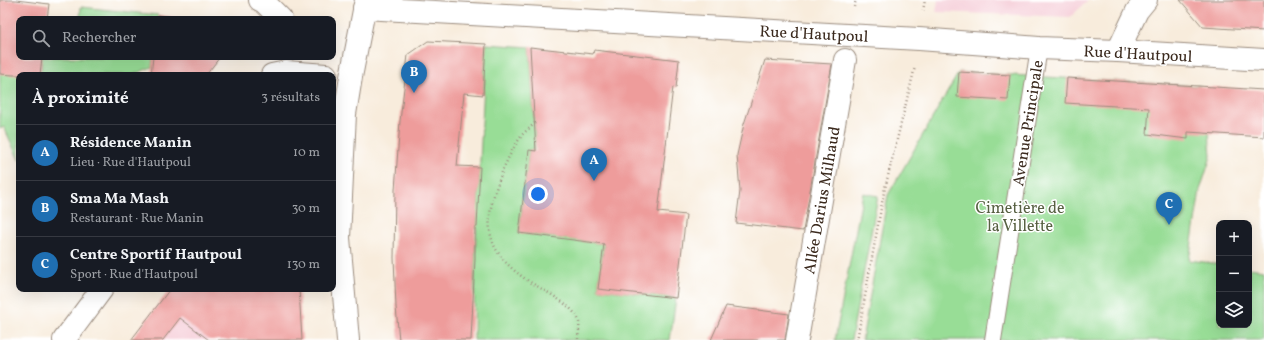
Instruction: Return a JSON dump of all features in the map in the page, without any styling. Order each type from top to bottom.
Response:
[{"type":"street","points":[[260,0],[278,16]]},
{"type":"street","points":[[1118,51],[1138,12],[1146,0]]},
{"type":"street","points":[[348,340],[339,238],[345,114],[342,76],[365,4]]},
{"type":"street","name":"Rue d'Hautpoul","points":[[365,4],[1039,48],[1118,51],[1264,60]]},
{"type":"street","name":"Allée Darius Milhaud","points":[[797,340],[845,60]]},
{"type":"street","points":[[282,68],[307,72]]},
{"type":"street","points":[[64,340],[100,292]]},
{"type":"lane","name":"Avenue Principale","points":[[993,340],[1039,48]]},
{"type":"path","points":[[857,340],[884,192],[916,64]]},
{"type":"path","points":[[534,123],[518,142],[498,182],[491,207],[489,220],[490,233],[493,245],[516,272],[555,297],[573,311],[580,322],[578,340]]},
{"type":"shaded area","points":[[938,0],[1089,0],[1070,17],[936,12]]},
{"type":"shaded area","points":[[159,303],[209,340],[131,340]]},
{"type":"green space","points":[[81,7],[158,15],[158,16],[80,16]]},
{"type":"green space","points":[[486,44],[530,47],[535,137],[534,150],[529,150],[519,233],[604,244],[598,289],[676,298],[670,340],[474,340],[475,260]]},
{"type":"green space","points":[[42,60],[153,60],[152,67],[140,72],[39,72],[41,71]]},
{"type":"green space","points":[[0,71],[16,72],[16,153],[4,127],[0,129]]},
{"type":"green space","name":"Cimetière de la Villette","points":[[959,72],[1200,86],[1209,133],[1211,156],[1200,190],[1189,260],[1216,264],[1216,328],[1252,328],[1252,268],[1264,270],[1264,340],[862,340],[888,195]]},
{"type":"green space","points":[[863,193],[878,196],[851,340],[835,340]]},
{"type":"building","points":[[0,0],[16,0],[49,4],[47,16],[16,16],[16,60],[42,60],[40,72],[16,72],[16,75],[0,74]]},
{"type":"building","points":[[1180,0],[1264,0],[1264,31],[1203,27]]},
{"type":"building","points":[[428,41],[486,44],[483,95],[464,93],[457,166],[480,167],[477,227],[475,227],[471,340],[399,340],[394,258],[395,190],[400,121],[408,55]]},
{"type":"building","points":[[530,47],[593,54],[594,50],[679,60],[676,88],[673,87],[658,212],[686,215],[676,298],[598,289],[604,244],[519,233],[529,150],[536,151]]},
{"type":"building","points":[[153,60],[218,60],[208,72],[151,72]]},
{"type":"building","points":[[765,60],[832,64],[803,231],[736,223],[740,191],[737,155],[744,124]]},
{"type":"building","points":[[959,72],[1010,75],[1008,100],[957,97]]},
{"type":"building","points":[[1067,78],[1264,90],[1264,137],[1188,132],[1188,139],[1147,134],[1149,108],[1065,103]]},
{"type":"building","points":[[168,292],[299,292],[302,340],[209,340],[180,318],[163,340],[131,340]]},
{"type":"building","points":[[726,306],[789,314],[785,340],[711,340]]},
{"type":"place","name":"Sma Ma Mash","points":[[414,93]]},
{"type":"place","name":"Résidence Manin","points":[[594,181]]},
{"type":"place","name":"Centre Sportif Hautpoul","points":[[1169,225]]}]
